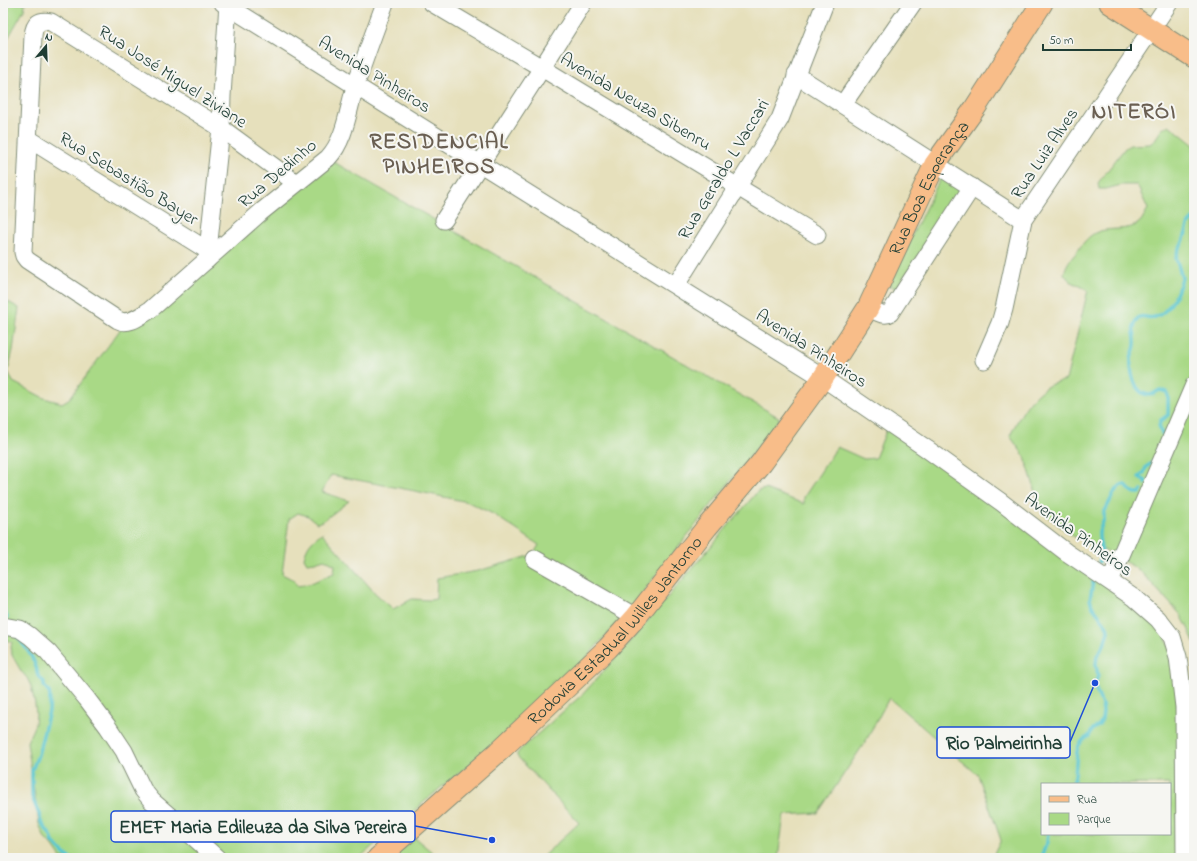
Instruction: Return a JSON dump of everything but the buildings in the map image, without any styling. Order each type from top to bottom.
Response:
[{"type":"main road","name":"Rua Boa Esperança","points":[[823,378],[868,308],[935,164],[975,108],[1042,3]]},
{"type":"main road","points":[[1110,3],[1194,57]]},
{"type":"main road","name":"Rodovia Estadual Willes Jantorno","points":[[378,858],[498,752],[593,663],[636,617],[707,527],[761,464],[823,378]]},
{"type":"street","name":"Rua Dedinho","points":[[124,322],[133,320],[150,310],[207,255],[328,158],[336,149],[385,3]]},
{"type":"street","name":"Avenida Neuza Sibenru","points":[[432,3],[817,235]]},
{"type":"street","points":[[444,220],[583,3]]},
{"type":"street","name":"Rua Geraldo L Vaccari","points":[[676,285],[780,119],[825,3]]},
{"type":"street","points":[[843,104],[913,3]]},
{"type":"street","name":"Rua Luiz Alves","points":[[1023,220],[1169,3]]},
{"type":"street","name":"Avenida Pinheiros","points":[[226,4],[823,378],[927,449],[1006,506],[1066,552],[1134,598],[1158,619],[1172,637],[1189,707],[1185,858]]},
{"type":"street","points":[[207,255],[221,128],[226,4]]},
{"type":"street","name":"Rua José Miguel Ziviane","points":[[124,322],[118,320],[27,260],[24,256],[33,30],[35,26],[40,22],[51,22],[221,128],[296,183]]},
{"type":"street","points":[[796,75],[1023,220],[1004,310],[984,360]]},
{"type":"street","name":"Rua Sebastião Bayer","points":[[29,139],[207,255]]},
{"type":"street","points":[[868,308],[885,315],[890,313],[972,187]]},
{"type":"street","points":[[1110,581],[1190,404],[1194,385]]},
{"type":"street","points":[[535,559],[636,617]]},
{"type":"street","points":[[3,626],[20,629],[48,652],[87,698],[108,727],[124,751],[143,790],[152,801],[217,858]]},
{"type":"green space","points":[[3,3],[25,3],[24,10],[3,47]]},
{"type":"green space","points":[[1169,125],[1194,145],[1194,643],[1181,615],[1139,570],[1110,553],[1071,535],[1042,512],[1025,457],[1010,436],[1021,415],[1035,396],[1050,385],[1066,380],[1088,290],[1070,281],[1064,274],[1068,262],[1084,242],[1095,233],[1135,225],[1141,221],[1148,209],[1137,185],[1121,185],[1106,189],[1099,189],[1098,183],[1125,148],[1130,145],[1150,144],[1154,141],[1162,129]]},
{"type":"green space","points":[[332,161],[780,418],[630,608],[541,709],[445,784],[359,858],[61,858],[52,845],[45,839],[39,824],[27,742],[35,724],[36,714],[31,686],[12,655],[12,642],[3,639],[3,299],[19,308],[13,350],[8,371],[13,382],[44,398],[62,403],[70,398],[125,323]],"holes":[[[331,475],[468,502],[493,514],[539,545],[533,555],[478,571],[437,578],[436,599],[412,599],[393,609],[375,593],[322,533],[310,544],[304,558],[307,563],[324,559],[335,565],[334,573],[309,584],[297,586],[294,580],[282,574],[289,519],[298,513],[308,516],[317,523],[323,521],[349,501],[322,492]]]},
{"type":"green space","points":[[941,177],[962,190],[896,289],[888,284]]},
{"type":"green space","points":[[887,429],[971,483],[1163,630],[1176,666],[1183,858],[992,858],[1001,840],[978,775],[889,698],[867,739],[818,813],[784,815],[778,858],[541,858],[579,823],[517,756],[521,749],[584,693],[639,631],[758,491],[765,489],[804,504],[804,497],[837,447],[864,459],[875,458]]},
{"type":"green space","points":[[415,838],[439,858],[391,858]]},
{"type":"waterway","points":[[1166,438],[1161,432],[1159,425],[1161,420],[1168,415],[1167,392],[1160,390],[1150,395],[1144,394],[1136,386],[1132,375],[1131,359],[1135,348],[1134,326],[1139,317],[1155,317],[1165,311],[1173,301],[1182,278],[1176,258],[1178,250],[1183,242],[1189,223],[1194,218]]},
{"type":"waterway","points":[[1145,483],[1146,481],[1139,477],[1144,473],[1146,467],[1155,461]]},
{"type":"waterway","points":[[1099,562],[1102,554],[1099,532],[1104,519],[1104,513],[1115,491],[1121,485],[1126,485],[1130,491],[1134,492],[1140,493],[1142,490]]},
{"type":"waterway","points":[[1073,783],[1079,745],[1089,736],[1093,729],[1099,725],[1103,712],[1095,687],[1098,676],[1096,664],[1097,656],[1104,645],[1108,631],[1107,626],[1092,606],[1090,599],[1093,582]]},
{"type":"waterway","points":[[3,609],[7,617]]},
{"type":"waterway","points":[[17,635],[33,659],[38,676],[44,682],[44,686],[49,692],[50,697],[49,711],[38,755],[32,770],[32,797],[41,822],[51,836],[53,842],[70,858]]},
{"type":"waterway","points":[[1041,858],[1048,835]]},
{"type":"place","name":"Rio Palmeirinha","points":[[1095,683]]},
{"type":"place","name":"EMEF Maria Edileuza da Silva Pereira","points":[[492,840]]},
{"type":"district","name":"NITERÓI","points":[[1134,110]]},
{"type":"district","name":"RESIDENCIAL PINHEIROS","points":[[439,152]]}]
